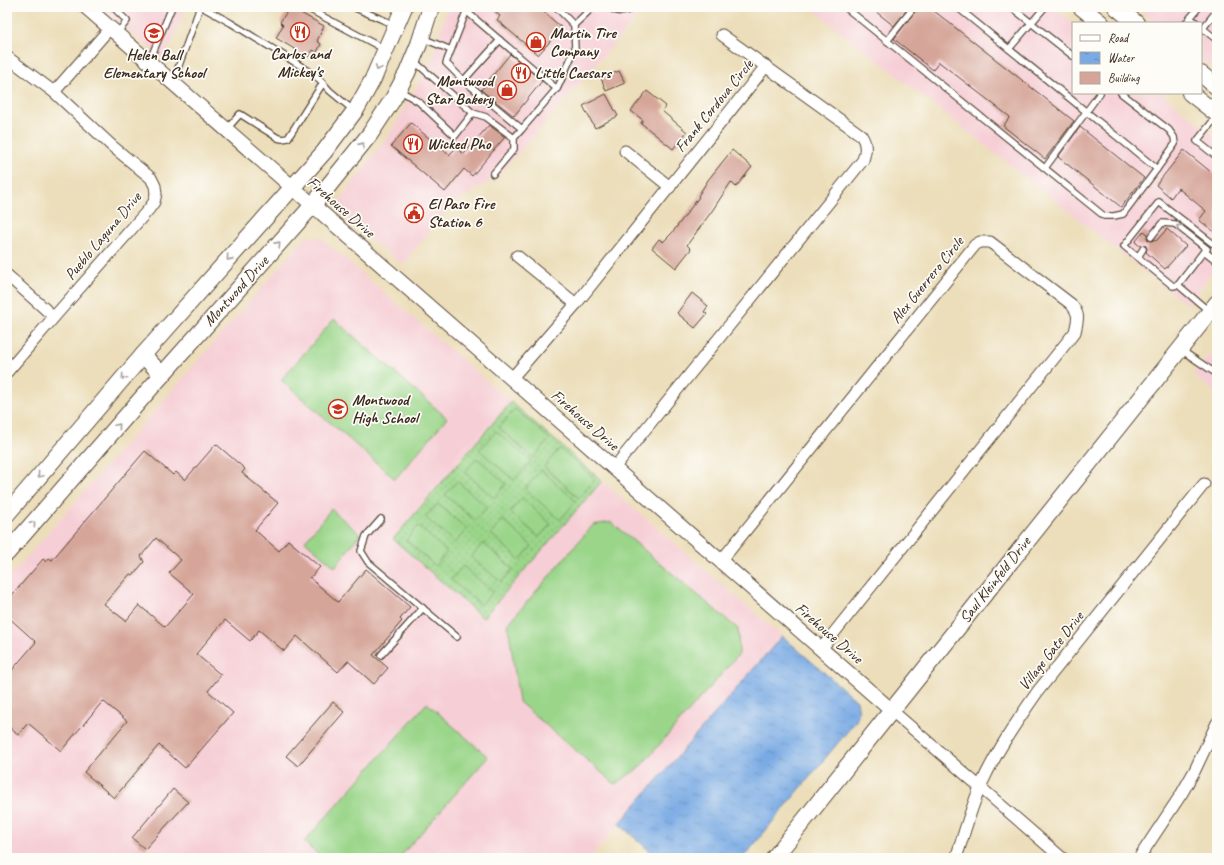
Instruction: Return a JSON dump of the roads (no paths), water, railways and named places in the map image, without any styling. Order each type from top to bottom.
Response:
[{"type":"main road","name":"Montwood Drive","points":[[7,514],[143,355],[324,152],[355,112],[373,79],[404,7]]},
{"type":"main road","name":"Montwood Drive","points":[[7,553],[313,205],[370,134],[398,89],[412,60],[431,7]]},
{"type":"main road","points":[[1081,7],[1100,22]]},
{"type":"main road","points":[[1115,7],[1135,22]]},
{"type":"main road","points":[[1202,75],[1217,87]]},
{"type":"main road","points":[[1191,94],[1217,115]]},
{"type":"main road","name":"Saul Kleinfeld Drive","points":[[774,858],[1213,307]]},
{"type":"main road","points":[[143,355],[162,376]]},
{"type":"street","name":"Firehouse Drive","points":[[86,7],[1062,858]]},
{"type":"street","points":[[54,92],[113,31]]},
{"type":"street","points":[[722,35],[766,66]]},
{"type":"street","name":"Pueblo Laguna Drive","points":[[7,57],[54,92],[112,146],[151,178],[155,186],[156,194],[154,202],[149,209],[7,372]]},
{"type":"street","name":"Frank Cordova Circle","points":[[511,379],[576,304],[766,66],[861,135],[866,145],[866,152],[863,160],[614,468]]},
{"type":"street","points":[[625,151],[670,187]]},
{"type":"street","name":"Alex Guerrero Circle","points":[[721,561],[975,245],[985,241],[990,242],[1071,304],[1077,312],[1078,321],[1075,332],[821,649]]},
{"type":"street","points":[[517,256],[576,304]]},
{"type":"street","points":[[7,275],[54,317]]},
{"type":"street","name":"Village Gate Drive","points":[[956,858],[980,787],[989,768],[1023,713],[1038,691],[1204,484]]},
{"type":"street","points":[[1139,858],[1195,770],[1217,723]]},
{"type":"lane","points":[[113,7],[127,21],[113,31]]},
{"type":"lane","points":[[149,62],[172,7]]},
{"type":"lane","points":[[173,83],[201,7],[231,23],[309,71],[355,112]]},
{"type":"lane","points":[[305,7],[386,50]]},
{"type":"lane","points":[[353,7],[367,10],[397,26]]},
{"type":"lane","points":[[493,174],[514,149],[514,138],[557,89],[575,49],[574,25],[556,7]]},
{"type":"lane","points":[[574,25],[593,7]]},
{"type":"lane","points":[[609,7],[611,9],[625,12],[636,7]]},
{"type":"lane","points":[[619,7],[625,12]]},
{"type":"lane","points":[[845,7],[1104,216],[1123,214],[1175,144],[1174,137],[1169,130],[1122,94]]},
{"type":"lane","points":[[887,41],[914,7]]},
{"type":"lane","points":[[957,7],[1157,169]]},
{"type":"lane","points":[[1011,7],[1072,55]]},
{"type":"lane","points":[[1009,49],[1046,7]]},
{"type":"lane","points":[[1187,22],[1199,7]]},
{"type":"lane","points":[[522,129],[446,63],[467,9],[500,40],[557,89]]},
{"type":"lane","points":[[1215,13],[1202,28],[1217,40]]},
{"type":"lane","points":[[1190,18],[1195,22]]},
{"type":"lane","points":[[421,38],[451,50]]},
{"type":"lane","points":[[464,80],[500,40]]},
{"type":"lane","points":[[412,60],[473,114],[486,117],[514,138]]},
{"type":"lane","points":[[226,130],[240,114],[278,138],[288,138],[323,83]]},
{"type":"lane","points":[[398,89],[419,102],[455,136],[473,114]]},
{"type":"lane","points":[[1045,168],[1099,94]]},
{"type":"lane","points":[[1217,115],[1197,141],[1217,157]]},
{"type":"lane","points":[[1212,243],[1159,202],[1124,246],[1173,286],[1178,285],[1213,307]]},
{"type":"lane","points":[[1151,237],[1162,223],[1175,224],[1217,261]]},
{"type":"lane","points":[[1178,285],[1206,250],[1217,239]]},
{"type":"lane","points":[[1138,257],[1143,249]]},
{"type":"lane","points":[[1180,349],[1216,372]]},
{"type":"lane","points":[[381,519],[366,536],[361,551],[368,562],[457,637]]},
{"type":"lane","points":[[381,655],[423,608]]},
{"type":"water","points":[[782,636],[857,701],[859,712],[856,721],[743,858],[658,858],[619,824]]},
{"type":"place","name":"Carlos and Mickey's","points":[[300,32]]},
{"type":"place","name":"Helen Ball Elementary School","points":[[154,33]]},
{"type":"place","name":"Martin Tire Company","points":[[536,42]]},
{"type":"place","name":"Little Caesars","points":[[521,73]]},
{"type":"place","name":"Montwood Star Bakery","points":[[507,90]]},
{"type":"place","name":"Wicked Pho","points":[[413,144]]},
{"type":"place","name":"El Paso Fire Station 6","points":[[414,213]]},
{"type":"place","name":"Montwood High School","points":[[338,409]]}]
